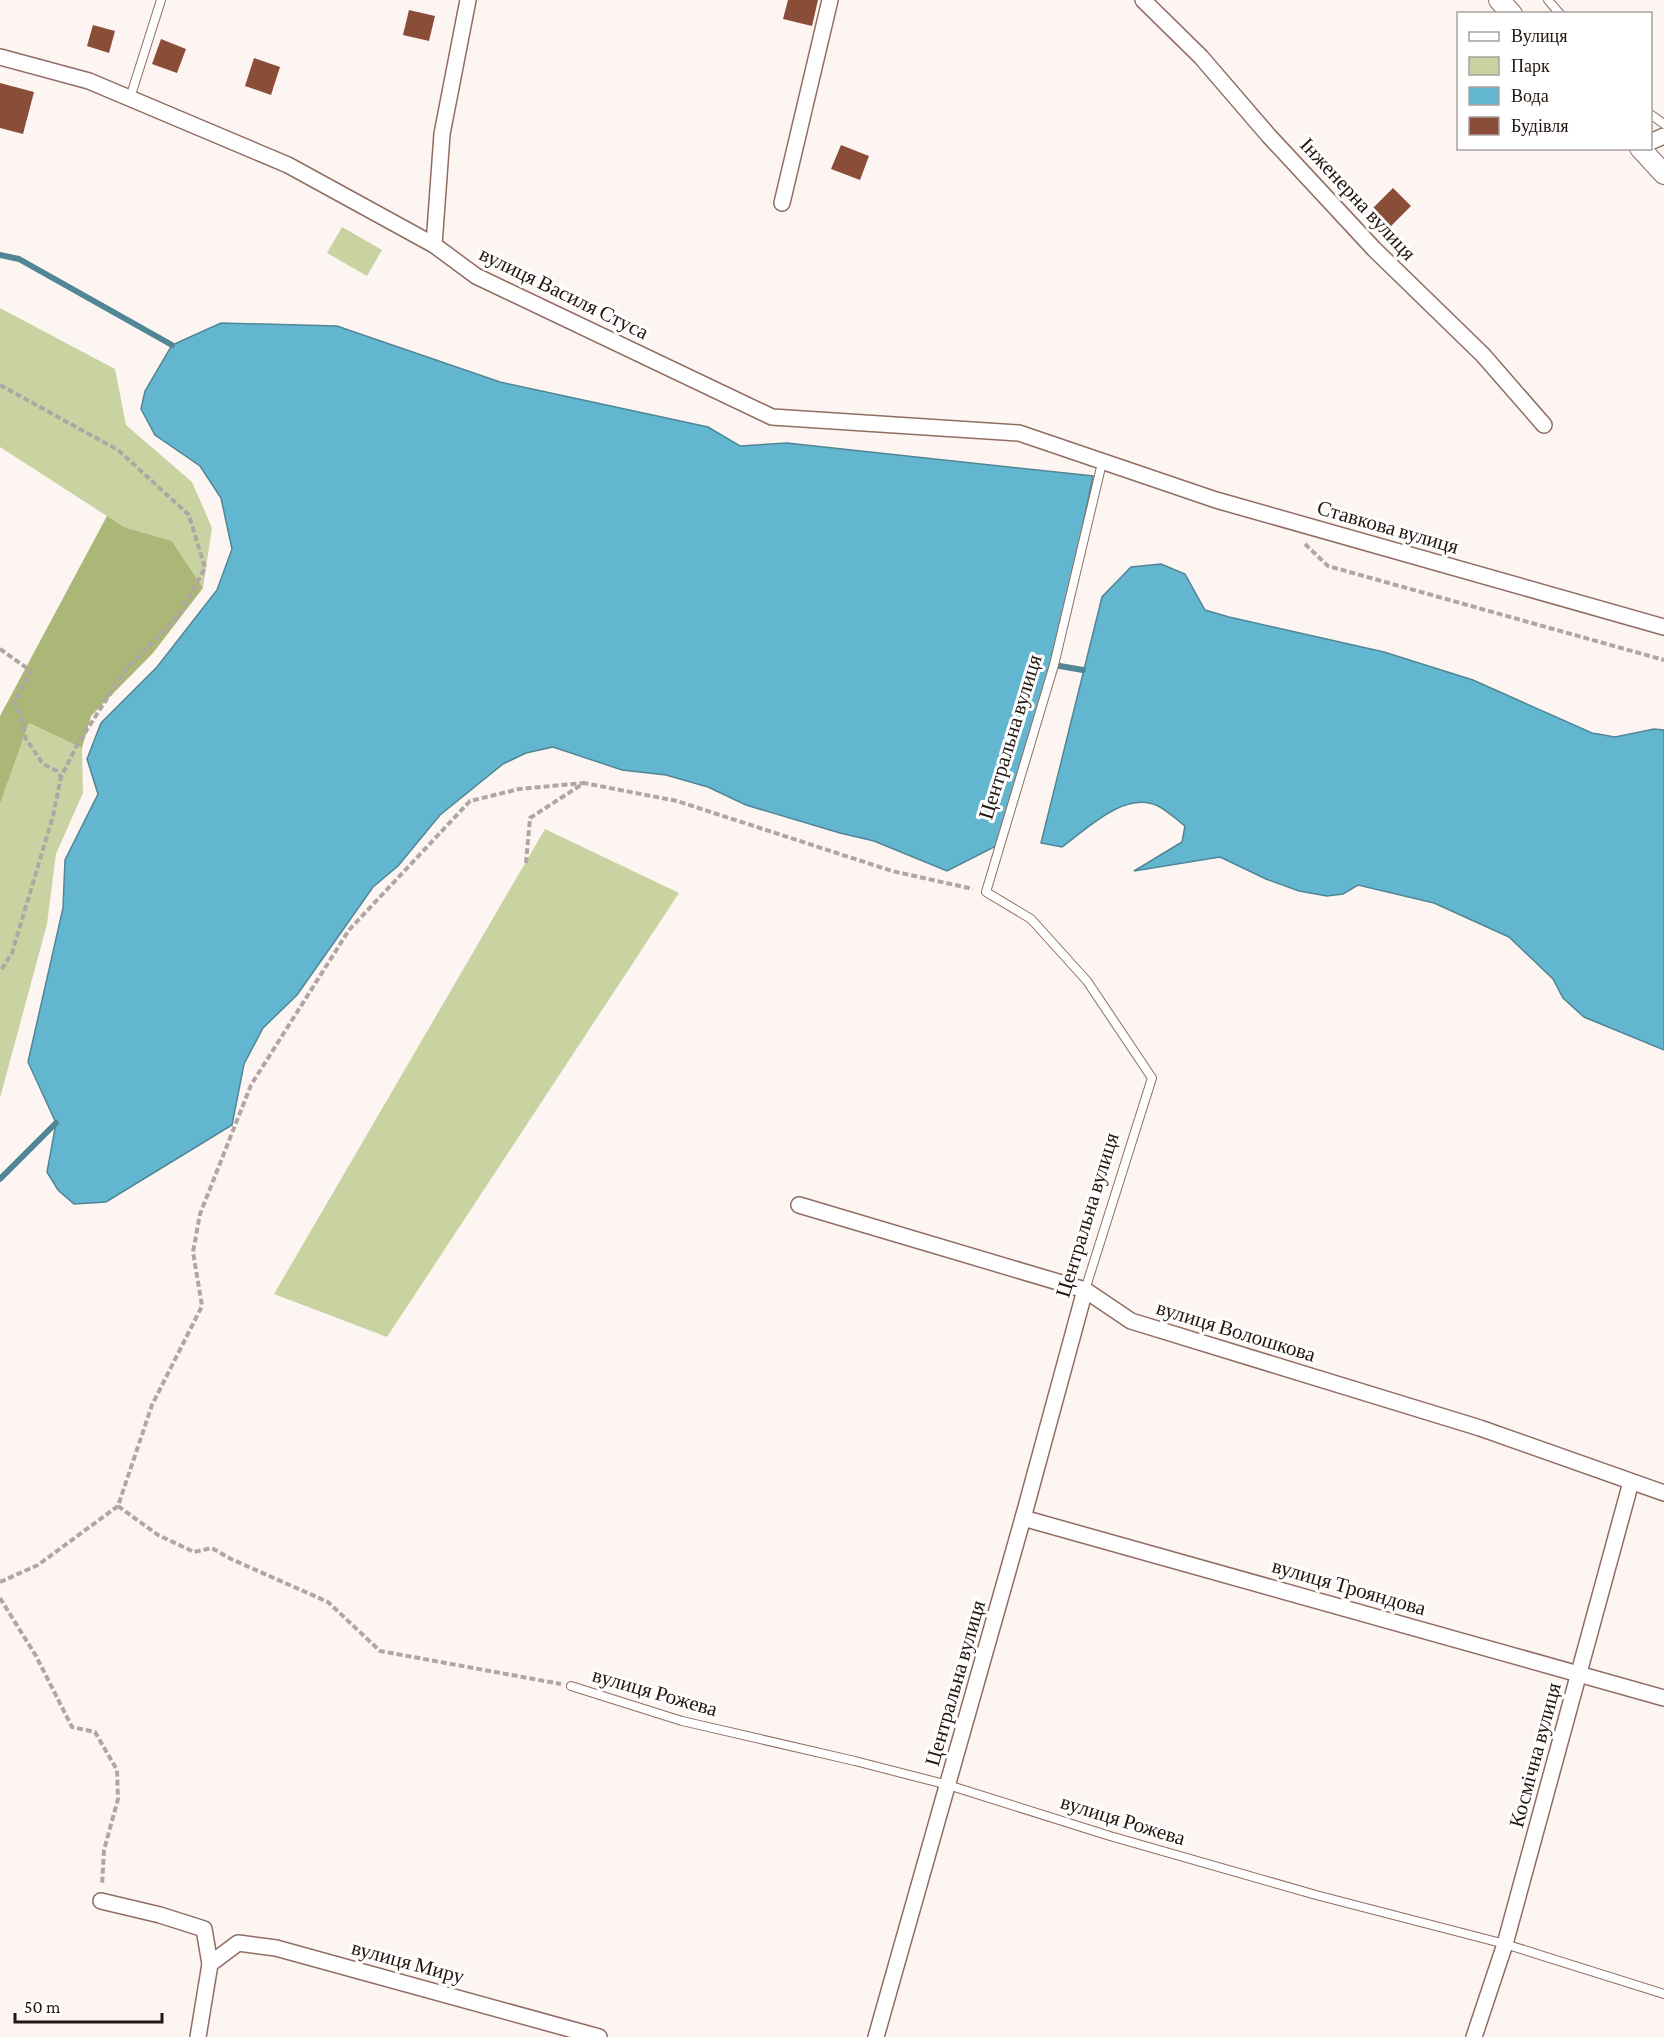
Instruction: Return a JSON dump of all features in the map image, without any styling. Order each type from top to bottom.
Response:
[{"type":"street","points":[[434,245],[442,134],[468,0]]},
{"type":"street","points":[[782,203],[830,0]]},
{"type":"street","name":"Інженерна вулиця","points":[[1143,0],[1201,57],[1269,136],[1374,249],[1483,355],[1544,425]]},
{"type":"street","points":[[1499,0],[1510,12]]},
{"type":"street","name":"вулиця Василя Стуса","points":[[0,57],[89,81],[288,165],[434,245],[476,276],[772,417],[1019,433],[1102,463]]},
{"type":"street","points":[[1642,150],[1664,174]]},
{"type":"street","name":"Ставкова вулиця","points":[[1102,463],[1216,500],[1664,627]]},
{"type":"street","name":"вулиця Волошкова","points":[[799,1205],[1084,1290],[1131,1321],[1480,1428],[1664,1493]]},
{"type":"street","name":"Центральна вулиця","points":[[876,2037],[1023,1518],[1084,1290]]},
{"type":"street","name":"Космічна вулиця","points":[[1474,2037],[1505,1944],[1631,1482]]},
{"type":"street","name":"вулиця Трояндова","points":[[1023,1518],[1664,1698]]},
{"type":"street","points":[[101,1901],[160,1915],[204,1929],[210,1964],[198,2037]]},
{"type":"street","name":"вулиця Миру","points":[[210,1964],[238,1943],[276,1948],[599,2037]]},
{"type":"lane","points":[[130,98],[160,0]]},
{"type":"lane","points":[[1548,0],[1558,12]]},
{"type":"lane","name":"Центральна вулиця","points":[[1084,1290],[1152,1078],[1087,981],[1031,919],[986,892],[1054,665],[1102,463]]},
{"type":"lane","name":"вулиця Рожева","points":[[571,1686],[682,1721],[948,1785],[1110,1836],[1282,1886],[1505,1944],[1664,1994]]},
{"type":"path","points":[[0,385],[118,450],[189,515],[205,568],[179,615],[126,669],[76,745],[60,777],[53,816],[12,953],[0,972]]},
{"type":"path","points":[[1302,541],[1328,566],[1664,660]]},
{"type":"path","points":[[0,649],[31,671],[14,702],[21,717],[26,739],[43,764],[57,771],[60,777]]},
{"type":"path","points":[[0,1582],[38,1565],[118,1506],[152,1405],[202,1306],[193,1252],[200,1214],[251,1085],[349,930],[470,801],[519,789],[584,783],[678,801],[892,871],[986,892]]},
{"type":"path","points":[[526,863],[530,818],[584,783]]},
{"type":"path","points":[[118,1506],[158,1535],[194,1552],[212,1548],[231,1559],[328,1602],[380,1651],[571,1686]]},
{"type":"path","points":[[0,1598],[36,1656],[72,1727],[95,1732],[117,1770],[118,1799],[104,1850],[101,1901]]},
{"type":"green space","points":[[342,227],[382,250],[367,276],[327,253]]},
{"type":"green space","points":[[0,308],[115,369],[126,425],[192,482],[212,528],[203,588],[172,541],[124,527],[0,447]]},
{"type":"green space","points":[[107,516],[124,527],[172,541],[203,588],[153,653],[91,716],[82,748],[29,723],[0,804],[0,716]]},
{"type":"green space","points":[[29,723],[82,748],[83,793],[56,854],[47,924],[0,1098],[0,804]]},
{"type":"green space","points":[[545,829],[679,893],[387,1337],[274,1294]]},
{"type":"water","points":[[221,323],[337,326],[500,382],[708,427],[740,446],[787,443],[1093,476],[1054,665],[1000,844],[947,871],[874,841],[746,805],[708,787],[666,775],[622,770],[553,747],[526,753],[503,764],[440,815],[398,866],[373,887],[297,995],[263,1028],[244,1064],[232,1125],[106,1202],[74,1204],[58,1190],[47,1172],[56,1123],[28,1062],[63,908],[65,860],[98,794],[87,759],[101,723],[157,667],[217,590],[232,549],[221,498],[200,466],[155,435],[141,409],[145,391],[172,345]]},
{"type":"water","points":[[1161,564],[1185,574],[1205,610],[1384,652],[1473,680],[1592,733],[1615,737],[1654,729],[1664,730],[1664,1050],[1584,1017],[1563,998],[1553,979],[1509,937],[1434,903],[1358,885],[1343,894],[1327,896],[1299,891],[1266,879],[1220,857],[1134,871],[1182,842],[1185,826],[1158,806],[1145,802],[1120,807],[1095,822],[1062,847],[1041,843],[1102,597],[1131,567]]},
{"type":"building","points":[[788,0],[818,0],[812,26],[783,19]]},
{"type":"building","points":[[409,10],[435,16],[429,41],[403,35]]},
{"type":"building","points":[[93,25],[115,31],[109,53],[87,46]]},
{"type":"building","points":[[161,39],[186,49],[177,73],[152,64]]},
{"type":"building","points":[[254,58],[280,67],[271,95],[245,86]]},
{"type":"building","points":[[0,83],[34,92],[23,134],[0,128]]},
{"type":"building","points":[[841,145],[869,156],[860,180],[831,169]]},
{"type":"building","points":[[1393,188],[1411,206],[1389,228],[1371,210]]},
{"type":"waterway","points":[[0,255],[19,259],[172,345]]},
{"type":"waterway","points":[[1054,665],[1083,670]]},
{"type":"waterway","points":[[0,1179],[56,1123]]}]
